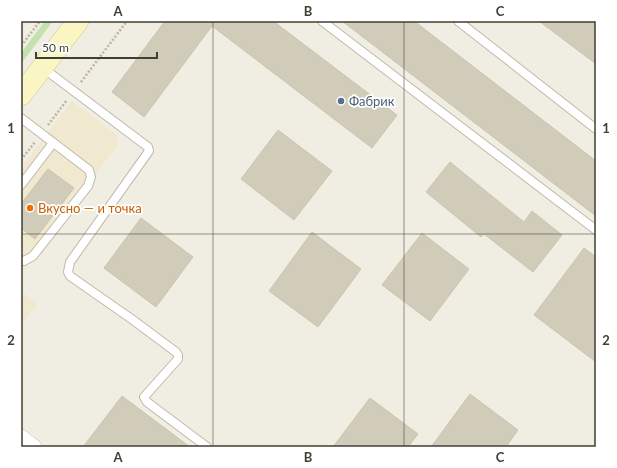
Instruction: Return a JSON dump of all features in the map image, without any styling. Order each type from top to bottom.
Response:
[{"type":"main road","points":[[21,95],[78,21]]},
{"type":"street","points":[[21,437],[34,447]]},
{"type":"lane","points":[[322,21],[596,230]]},
{"type":"lane","points":[[458,21],[596,129]]},
{"type":"lane","points":[[43,67],[148,147],[149,151],[70,262],[68,272],[70,276],[176,352],[178,359],[144,397],[147,402],[207,447]]},
{"type":"lane","points":[[21,118],[89,170],[90,177],[88,186],[33,256],[21,260]]},
{"type":"lane","points":[[21,185],[53,143]]},
{"type":"path","points":[[21,46],[40,21]]},
{"type":"shaded area","points":[[72,101],[117,135],[117,146],[21,274],[21,168]]},
{"type":"shaded area","points":[[21,291],[38,304],[21,326]]},
{"type":"green space","points":[[45,21],[53,21],[21,64],[21,53]]},
{"type":"building","points":[[165,21],[273,21],[397,115],[372,148],[212,26],[144,117],[112,92]]},
{"type":"building","points":[[342,21],[414,21],[596,161],[596,216]]},
{"type":"building","points":[[539,21],[596,21],[596,64]]},
{"type":"building","points":[[278,130],[332,171],[294,220],[241,179]]},
{"type":"building","points":[[450,162],[524,222],[532,211],[562,235],[533,272],[484,234],[481,237],[426,192]]},
{"type":"building","points":[[48,169],[74,188],[35,239],[21,228],[21,204]]},
{"type":"building","points":[[141,218],[193,257],[156,307],[104,268]]},
{"type":"building","points":[[312,232],[361,269],[318,327],[269,291]]},
{"type":"building","points":[[422,233],[469,269],[430,321],[382,285]]},
{"type":"building","points":[[584,248],[596,257],[596,362],[534,315]]},
{"type":"building","points":[[470,394],[518,430],[506,447],[431,447]]},
{"type":"building","points":[[122,396],[190,447],[83,447]]},
{"type":"building","points":[[370,398],[418,434],[408,447],[333,447]]},
{"type":"place","name":"Фабрик","points":[[341,101]]},
{"type":"place","name":"Вкусно — и точка","points":[[30,208]]}]
